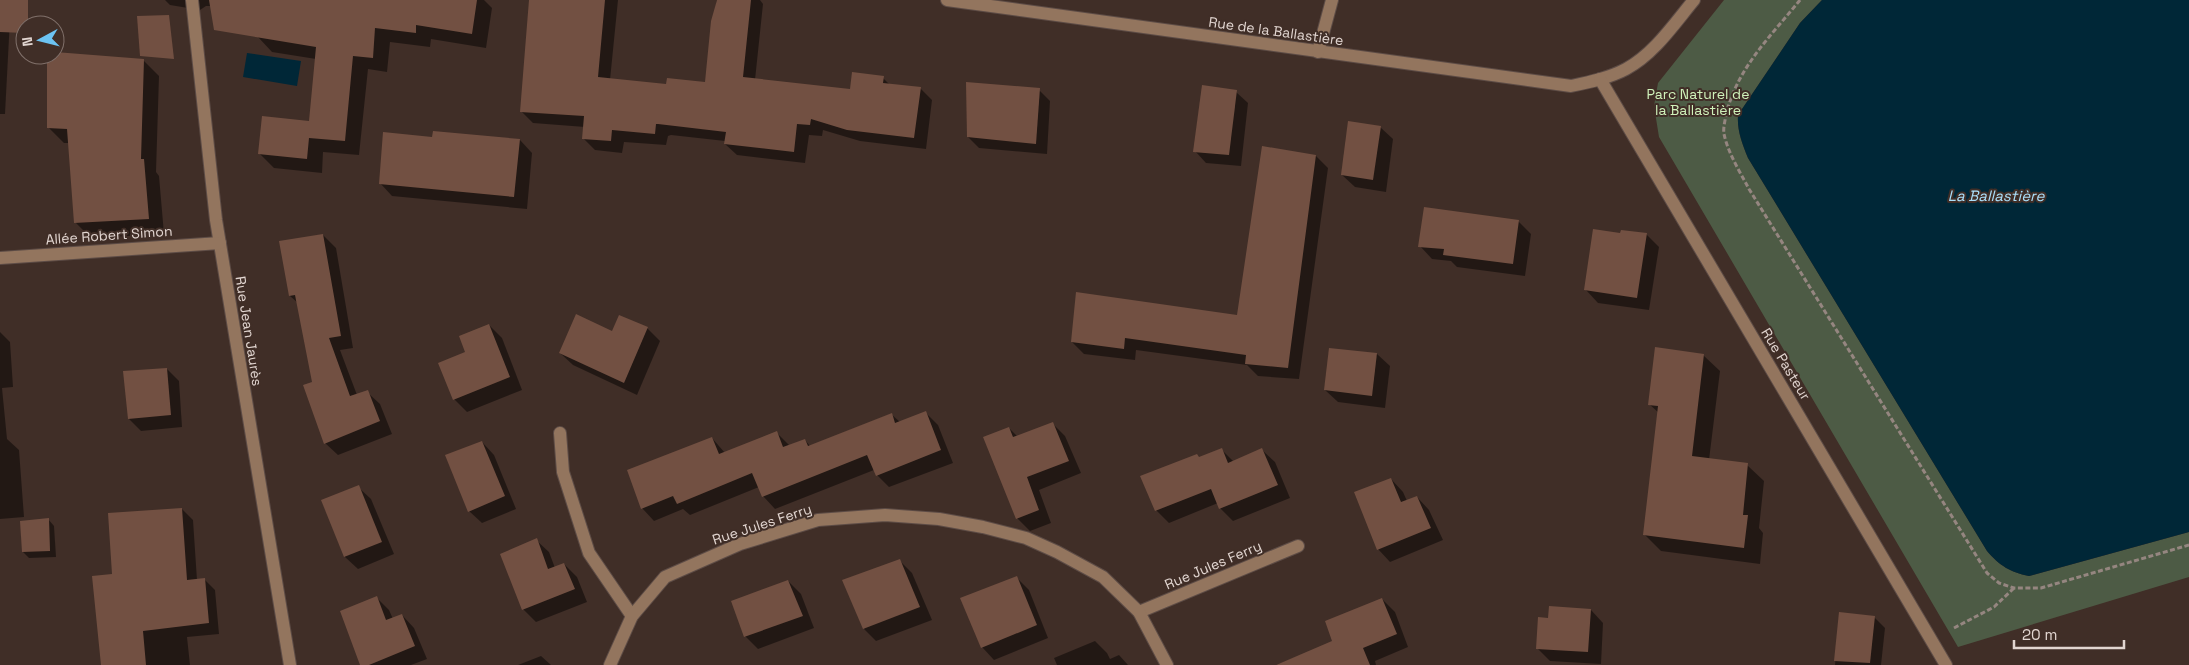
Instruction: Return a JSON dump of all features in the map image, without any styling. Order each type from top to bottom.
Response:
[{"type":"street","name":"Rue Jean Jaurès","points":[[192,0],[220,243],[290,665]]},
{"type":"street","name":"Rue de la Ballastière","points":[[948,0],[1571,86],[1600,79],[1626,68],[1647,54],[1694,0]]},
{"type":"street","points":[[1318,52],[1332,0]]},
{"type":"street","name":"Rue Pasteur","points":[[1600,79],[1946,665]]},
{"type":"street","name":"Allée Robert Simon","points":[[0,258],[220,243]]},
{"type":"street","points":[[560,433],[563,472],[590,553],[632,616]]},
{"type":"street","name":"Rue Jules Ferry","points":[[610,665],[632,616],[665,577],[740,544],[818,520],[885,515],[939,519],[1026,538],[1103,577],[1140,612],[1167,665]]},
{"type":"street","name":"Rue Jules Ferry","points":[[1140,612],[1298,546]]},
{"type":"path","points":[[1800,0],[1748,62],[1735,86],[1729,103],[1723,132],[1727,145],[1749,189],[1974,555],[1987,573],[1999,583],[2014,588],[2041,588],[2189,545]]},
{"type":"path","points":[[1956,626],[1994,607],[2014,588]]},
{"type":"green space","name":"Parc Naturel de la Ballastière","points":[[1724,0],[1822,0],[1800,23],[1738,115],[1740,137],[1748,158],[1987,551],[2006,568],[2029,576],[2189,532],[2189,577],[1958,647],[1659,137],[1654,106],[1658,83]]},
{"type":"water","name":"La Ballastière","points":[[1822,0],[2189,0],[2189,532],[2029,576],[2006,568],[1987,551],[1748,158],[1740,137],[1738,115],[1800,23]]},
{"type":"water","points":[[247,53],[301,61],[297,86],[243,77]]},
{"type":"building","points":[[0,0],[28,0],[28,15],[15,15],[15,33],[0,32]]},
{"type":"building","points":[[209,0],[477,0],[472,34],[416,25],[416,33],[375,28],[373,58],[353,56],[345,141],[309,138],[307,159],[258,154],[262,116],[309,121],[316,47],[214,30]]},
{"type":"building","points":[[529,0],[605,0],[598,77],[666,84],[667,78],[705,82],[711,21],[717,0],[751,0],[743,77],[850,89],[852,72],[884,76],[883,83],[921,87],[914,138],[847,130],[811,119],[810,125],[797,124],[794,152],[724,144],[726,132],[658,124],[656,124],[655,134],[612,130],[611,141],[582,139],[584,116],[520,112]]},
{"type":"building","points":[[169,15],[174,59],[140,56],[137,16]]},
{"type":"building","points":[[65,53],[144,59],[141,159],[144,159],[149,219],[74,223],[67,129],[47,128],[47,65],[65,65]]},
{"type":"building","points":[[966,82],[1040,88],[1036,144],[967,137]]},
{"type":"building","points":[[1202,85],[1237,90],[1229,155],[1193,152]]},
{"type":"building","points":[[1348,121],[1381,126],[1373,180],[1341,175]]},
{"type":"building","points":[[433,131],[520,139],[514,197],[379,184],[383,132],[432,137]]},
{"type":"building","points":[[1262,146],[1316,155],[1288,368],[1245,364],[1246,355],[1125,338],[1124,349],[1071,342],[1076,292],[1237,315]]},
{"type":"building","points":[[1424,207],[1519,220],[1513,264],[1443,255],[1444,249],[1418,247]]},
{"type":"building","points":[[1593,229],[1620,233],[1621,230],[1647,233],[1637,298],[1584,290]]},
{"type":"building","points":[[323,234],[341,336],[329,338],[350,396],[368,390],[380,421],[324,444],[303,385],[312,382],[295,295],[289,296],[279,241]]},
{"type":"building","points":[[576,314],[612,331],[619,315],[648,327],[624,383],[559,353]]},
{"type":"building","points":[[489,324],[510,377],[453,400],[438,363],[465,352],[459,336]]},
{"type":"building","points":[[1655,347],[1704,354],[1692,456],[1748,463],[1743,515],[1748,515],[1744,548],[1643,535],[1658,406],[1648,405]]},
{"type":"building","points":[[1329,348],[1377,353],[1372,396],[1324,390]]},
{"type":"building","points":[[167,368],[171,415],[128,419],[123,371]]},
{"type":"building","points":[[926,411],[941,450],[876,476],[867,455],[762,497],[752,473],[677,504],[673,496],[641,509],[627,470],[712,437],[719,454],[777,431],[783,447],[805,439],[808,446],[892,413],[895,423]]},
{"type":"building","points":[[1053,422],[1069,461],[1027,477],[1039,510],[1016,519],[983,437],[1009,427],[1013,437]]},
{"type":"building","points":[[482,441],[505,496],[468,512],[445,455]]},
{"type":"building","points":[[1222,448],[1228,463],[1262,448],[1278,485],[1219,509],[1211,489],[1155,511],[1140,476],[1197,454],[1199,457]]},
{"type":"building","points":[[1391,478],[1401,502],[1417,496],[1431,528],[1377,550],[1354,492]]},
{"type":"building","points":[[359,485],[382,542],[344,557],[321,500]]},
{"type":"building","points":[[182,508],[187,580],[205,578],[209,623],[143,631],[146,665],[101,665],[92,576],[112,574],[108,513]]},
{"type":"building","points":[[49,518],[50,551],[22,552],[20,521]]},
{"type":"building","points":[[537,538],[548,569],[564,563],[575,589],[522,610],[500,554]]},
{"type":"building","points":[[900,559],[920,607],[863,629],[842,580]]},
{"type":"building","points":[[1017,576],[1037,625],[981,648],[960,598]]},
{"type":"building","points":[[788,580],[803,616],[744,637],[731,601]]},
{"type":"building","points":[[377,596],[386,620],[402,614],[415,646],[369,665],[360,665],[340,611]]},
{"type":"building","points":[[1382,598],[1397,634],[1363,648],[1370,665],[1276,665],[1332,641],[1325,621]]},
{"type":"building","points":[[1549,606],[1591,609],[1588,652],[1536,649],[1538,617],[1548,618]]},
{"type":"building","points":[[1839,612],[1875,616],[1870,663],[1834,661]]}]
